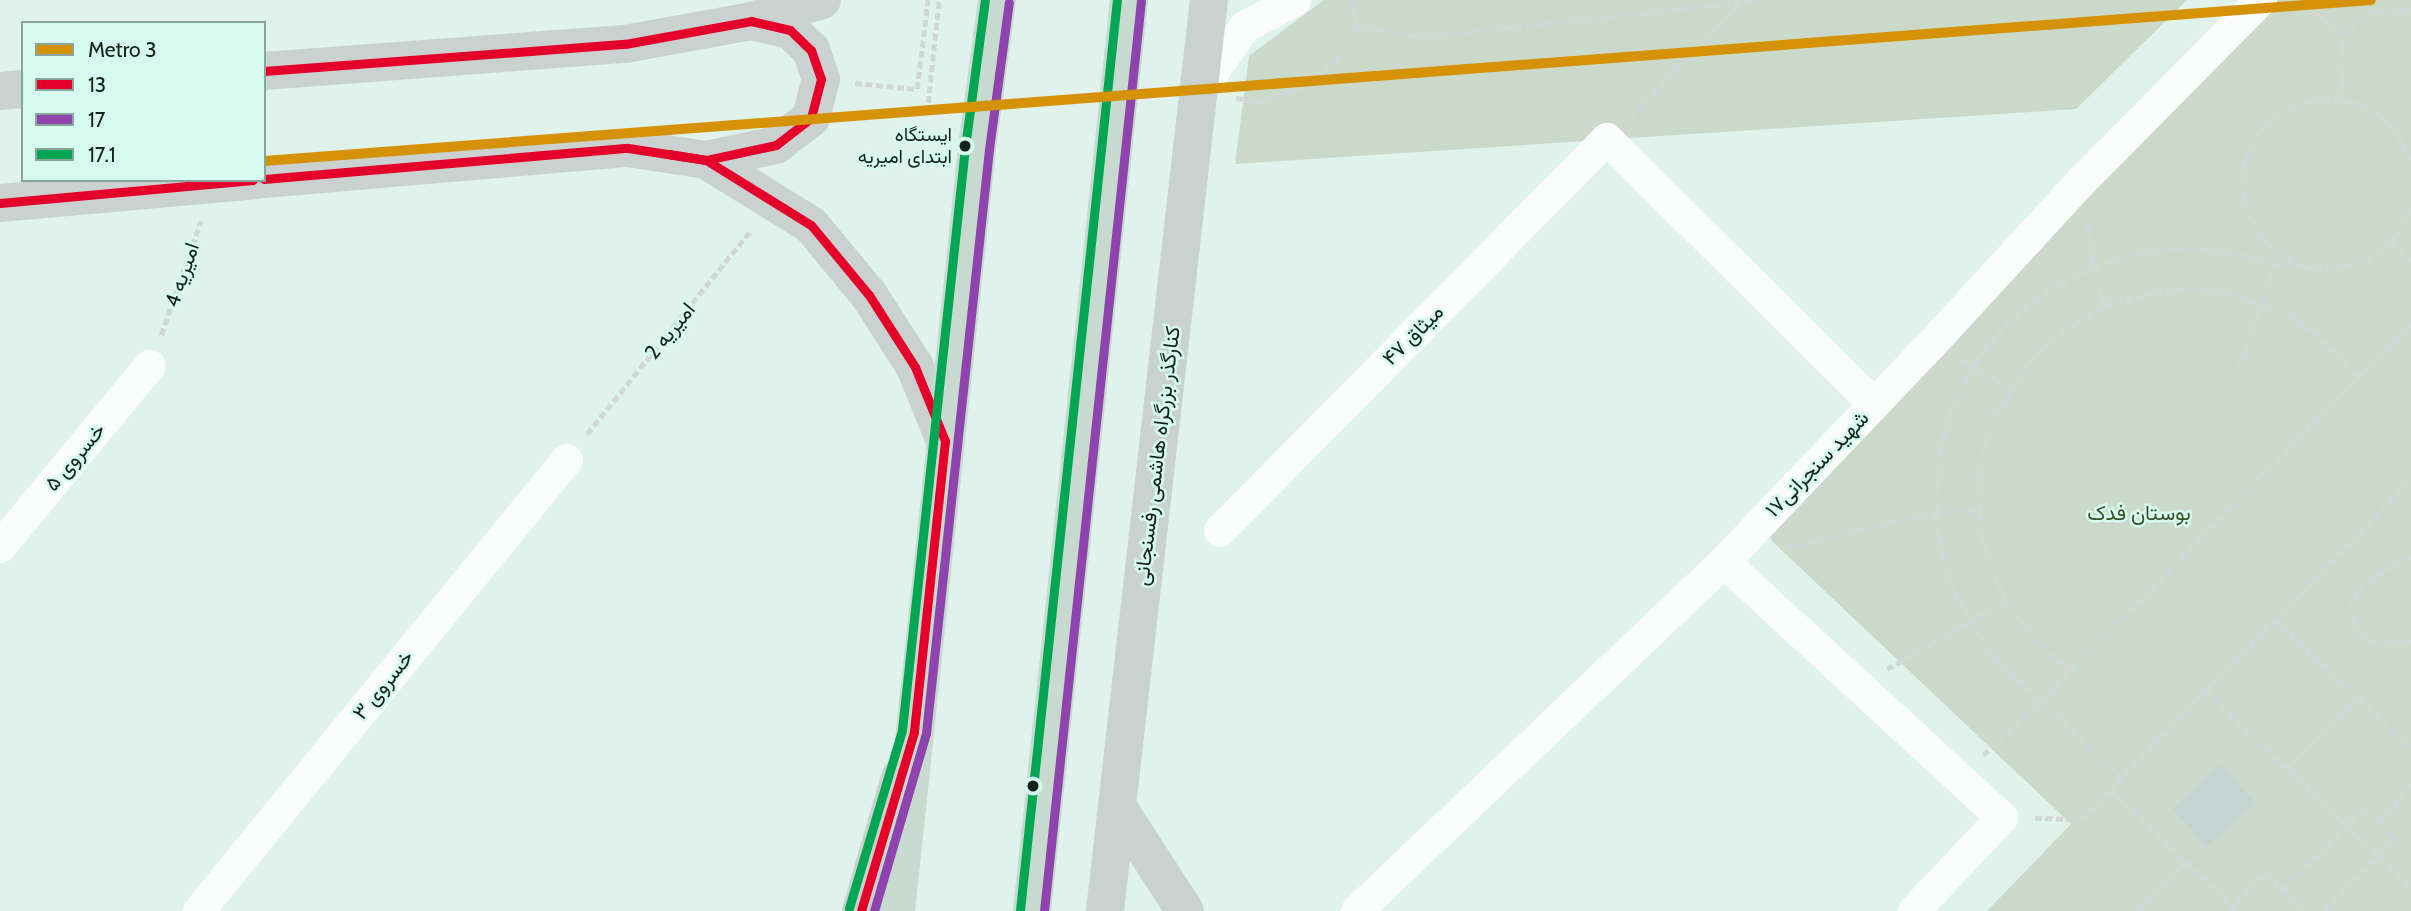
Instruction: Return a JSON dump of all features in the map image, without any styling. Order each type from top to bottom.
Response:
[{"type":"highway","points":[[896,911],[977,148],[996,0]]},
{"type":"highway","points":[[1032,911],[1129,0]]},
{"type":"main road","points":[[266,71],[625,44],[751,21],[822,0]]},
{"type":"main road","name":"کنارگذر بزرگراه هاشمی رفسنجانی","points":[[1105,911],[1209,0]]},
{"type":"main road","points":[[266,180],[628,148],[706,160],[776,145],[811,118],[821,79],[811,50],[790,30],[751,21]]},
{"type":"main road","points":[[0,91],[21,89]]},
{"type":"main road","points":[[706,160],[811,225],[869,295],[915,368],[945,441]]},
{"type":"main road","points":[[0,203],[235,182]]},
{"type":"main road","points":[[861,911],[914,732]]},
{"type":"main road","points":[[1117,806],[1185,911]]},
{"type":"street","points":[[1199,92],[1245,27],[1294,0]]},
{"type":"street","name":"شهید سنجرانی۱۷","points":[[1357,911],[1724,562],[1930,346],[2081,182],[2261,0]]},
{"type":"street","points":[[1607,139],[1874,404]]},
{"type":"street","name":"میثاق ۴۷","points":[[1220,531],[1607,139]]},
{"type":"street","name":"خسروی ۵","points":[[0,547],[150,366]]},
{"type":"street","name":"خسروی ۳","points":[[199,911],[567,460]]},
{"type":"street","points":[[1724,562],[1860,684],[2002,818],[1914,911]]},
{"type":"path","points":[[821,79],[917,89],[928,0]]},
{"type":"path","points":[[928,103],[939,0]]},
{"type":"path","points":[[1199,92],[1257,102],[1299,89],[1336,61],[1356,26],[1353,0]]},
{"type":"path","points":[[1356,26],[1421,37],[1761,0]]},
{"type":"path","points":[[2301,0],[2342,35]]},
{"type":"path","points":[[1607,139],[1743,1]]},
{"type":"path","points":[[2341,99],[2342,35],[2368,12],[2411,10]]},
{"type":"path","points":[[2295,264],[2262,239],[2250,221],[2244,202],[2245,161],[2265,124],[2281,111],[2320,98],[2341,99],[2379,114],[2400,137],[2411,161]]},
{"type":"path","points":[[2081,182],[2094,266],[2105,305]]},
{"type":"path","name":"امیریه 4","points":[[150,366],[214,184]]},
{"type":"path","name":"امیریه 2","points":[[567,460],[773,202]]},
{"type":"path","points":[[2121,779],[1989,652],[1969,622],[1953,590],[1942,555],[1936,512],[1940,449],[1950,414],[1974,366],[2007,323],[2034,299],[2094,266],[2133,254],[2168,249],[2217,251],[2275,265],[2295,264],[2315,269],[2356,265],[2375,256],[2391,242],[2403,226],[2411,207]]},
{"type":"path","points":[[2403,226],[2411,222]]},
{"type":"path","points":[[2391,242],[2411,261]]},
{"type":"path","points":[[2238,369],[2275,265]]},
{"type":"path","points":[[2070,671],[2045,651],[2005,601],[1982,542],[1978,478],[1984,446],[1994,415],[2029,361],[2051,339],[2105,305],[2156,291],[2198,289],[2230,293],[2262,303],[2315,332],[2358,377]]},
{"type":"path","points":[[1960,778],[2041,701],[2411,323]]},
{"type":"path","points":[[1930,346],[1974,366],[2010,387]]},
{"type":"path","points":[[2002,818],[2081,819],[2411,480]]},
{"type":"path","points":[[1777,549],[1936,512],[1978,510]]},
{"type":"path","points":[[2411,557],[2362,583],[2351,606],[2358,632],[2373,643],[2411,642]]},
{"type":"path","points":[[1860,684],[2005,601]]},
{"type":"path","points":[[2275,620],[2411,748]]},
{"type":"path","points":[[2205,691],[2411,886]]},
{"type":"path","points":[[2287,769],[2357,697]]},
{"type":"path","points":[[2380,822],[2411,784]]},
{"type":"path","points":[[2110,789],[2232,909],[2266,873],[2305,911]]},
{"type":"path","points":[[2283,890],[2365,807],[2396,838],[2324,911]]},
{"type":"path","points":[[2138,911],[2186,861]]},
{"type":"green space","points":[[1324,0],[2187,0],[2076,109],[1235,164],[1249,56]]},
{"type":"green space","name":"بوستان فدک","points":[[2260,0],[2411,0],[2411,911],[1987,911],[2071,824],[1772,541],[1765,525]]},
{"type":"building","points":[[2221,765],[2255,803],[2207,846],[2173,808]]},
{"type":"metro line","name":"3","points":[[266,161],[2371,0]]},
{"type":"transit line","name":"17.1","points":[[849,908],[902,730],[965,147],[985,0]]},
{"type":"transit line","name":"17.1","points":[[1020,910],[1117,0]]},
{"type":"transit line","name":"17","points":[[1044,911],[1141,1]]},
{"type":"transit line","name":"17","points":[[874,911],[926,733],[989,149],[1009,2]]},
{"type":"transit line","name":"13","points":[[266,71],[625,44],[751,21],[790,30],[811,50],[821,79],[811,118],[776,145],[706,160],[668,154]]},
{"type":"transit line","name":"13","points":[[266,179],[628,148],[706,160],[811,225],[869,295],[915,367],[945,441],[914,732],[861,911]]},
{"type":"transit line","name":"13","points":[[0,203],[231,182]]},
{"type":"place","name":"ایستگاه ابتدای امیریه","points":[[965,146]]}]
